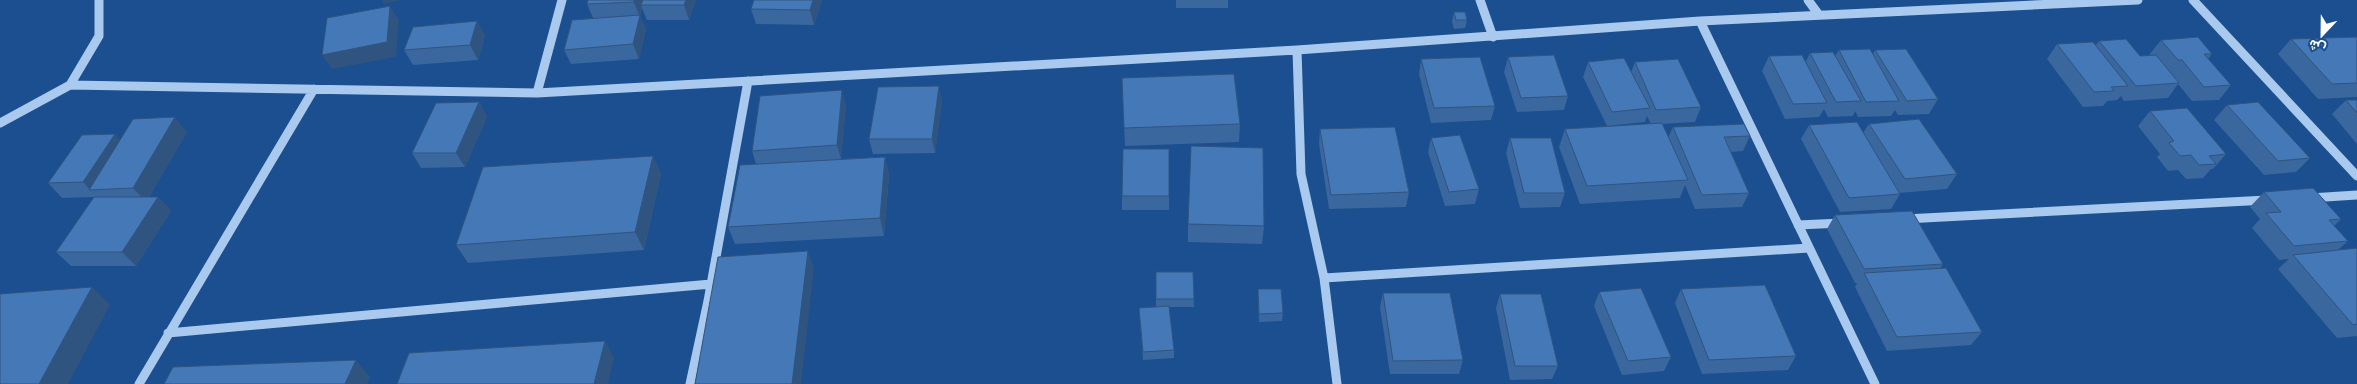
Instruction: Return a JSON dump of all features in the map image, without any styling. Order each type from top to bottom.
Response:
[{"type":"street","points":[[70,85],[99,36],[99,0]]},
{"type":"street","points":[[537,93],[562,0]]},
{"type":"street","points":[[1480,0],[1493,37]]},
{"type":"street","points":[[1808,0],[1819,15]]},
{"type":"street","points":[[0,122],[70,85],[537,93],[1297,50],[1700,21],[2138,0]]},
{"type":"street","points":[[2192,0],[2357,176]]},
{"type":"street","points":[[1700,21],[1875,384]]},
{"type":"street","points":[[1297,50],[1301,174],[1324,278],[1337,384]]},
{"type":"street","points":[[690,384],[711,284],[748,81]]},
{"type":"street","points":[[139,384],[168,332],[314,89]]},
{"type":"street","points":[[2297,198],[2357,195]]},
{"type":"street","points":[[1898,220],[2277,199]]},
{"type":"street","points":[[1798,225],[1848,222]]},
{"type":"street","points":[[1324,278],[1809,248]]},
{"type":"street","points":[[168,332],[711,284]]},
{"type":"building","points":[[588,0],[634,0],[634,2],[587,4]]},
{"type":"building","points":[[643,0],[686,0],[684,5],[641,5]]},
{"type":"building","points":[[754,0],[813,0],[810,10],[751,9]]},
{"type":"building","points":[[390,6],[387,42],[322,55],[327,18]]},
{"type":"building","points":[[1454,12],[1465,12],[1467,20],[1456,20]]},
{"type":"building","points":[[640,15],[633,44],[564,50],[572,20]]},
{"type":"building","points":[[477,21],[470,45],[404,50],[413,27]]},
{"type":"building","points":[[2198,37],[2212,54],[2204,54],[2231,85],[2204,87],[2182,60],[2178,60],[2161,40]]},
{"type":"building","points":[[2357,37],[2357,83],[2332,84],[2291,39]]},
{"type":"building","points":[[2126,39],[2140,56],[2156,55],[2179,83],[2136,86],[2099,41]]},
{"type":"building","points":[[2093,42],[2128,86],[2111,87],[2114,91],[2094,92],[2057,44]]},
{"type":"building","points":[[1870,49],[1899,101],[1866,102],[1839,50]]},
{"type":"building","points":[[1906,49],[1938,99],[1907,101],[1875,50]]},
{"type":"building","points":[[1833,52],[1861,101],[1836,102],[1810,53]]},
{"type":"building","points":[[1554,55],[1568,96],[1521,98],[1508,57]]},
{"type":"building","points":[[1802,55],[1827,103],[1793,104],[1769,56]]},
{"type":"building","points":[[1480,57],[1495,106],[1434,108],[1421,59]]},
{"type":"building","points":[[1624,58],[1650,108],[1612,112],[1588,62]]},
{"type":"building","points":[[1678,59],[1701,107],[1656,110],[1635,62]]},
{"type":"building","points":[[1234,74],[1240,124],[1124,128],[1122,78]]},
{"type":"building","points":[[939,86],[932,139],[869,139],[878,87]]},
{"type":"building","points":[[842,90],[837,145],[752,151],[760,96]]},
{"type":"building","points":[[2346,100],[2357,100],[2357,113]]},
{"type":"building","points":[[479,102],[456,153],[412,153],[436,103]]},
{"type":"building","points":[[2258,102],[2310,158],[2278,161],[2227,105]]},
{"type":"building","points":[[2187,108],[2226,154],[2209,156],[2216,164],[2199,165],[2191,155],[2180,156],[2169,143],[2174,141],[2150,111]]},
{"type":"building","points":[[175,117],[133,188],[89,190],[133,119]]},
{"type":"building","points":[[1919,119],[1957,174],[1905,179],[1869,124]]},
{"type":"building","points":[[1857,122],[1900,194],[1849,198],[1809,125]]},
{"type":"building","points":[[1662,123],[1688,180],[1587,186],[1565,129]]},
{"type":"building","points":[[1744,124],[1750,136],[1724,137],[1749,193],[1702,195],[1673,127]]},
{"type":"building","points":[[1395,127],[1409,192],[1331,195],[1320,129]]},
{"type":"building","points":[[115,134],[83,182],[48,183],[82,135]]},
{"type":"building","points":[[1460,135],[1479,189],[1449,192],[1431,138]]},
{"type":"building","points":[[1510,138],[1551,138],[1565,193],[1524,193]]},
{"type":"building","points":[[1191,146],[1263,148],[1264,226],[1188,224]]},
{"type":"building","points":[[1123,149],[1169,149],[1169,196],[1122,196]]},
{"type":"building","points":[[653,156],[635,232],[456,245],[483,167]]},
{"type":"building","points":[[885,157],[880,218],[728,227],[740,165]]},
{"type":"building","points":[[2313,188],[2341,219],[2329,220],[2348,241],[2294,246],[2266,213],[2281,212],[2264,192]]},
{"type":"building","points":[[94,197],[158,197],[122,252],[56,252]]},
{"type":"building","points":[[1912,211],[1943,264],[1864,269],[1835,215]]},
{"type":"building","points":[[2357,248],[2357,324],[2353,325],[2293,255]]},
{"type":"building","points":[[808,251],[792,384],[695,384],[718,257]]},
{"type":"building","points":[[1946,268],[1982,332],[1897,337],[1864,273]]},
{"type":"building","points":[[1156,272],[1193,272],[1194,299],[1156,299]]},
{"type":"building","points":[[1765,285],[1796,356],[1709,360],[1681,289]]},
{"type":"building","points":[[92,287],[39,384],[0,384],[0,294]]},
{"type":"building","points":[[1641,288],[1671,357],[1628,361],[1599,292]]},
{"type":"building","points":[[1258,289],[1281,289],[1283,313],[1259,314]]},
{"type":"building","points":[[1383,293],[1450,293],[1463,360],[1393,361]]},
{"type":"building","points":[[1500,294],[1541,294],[1558,366],[1515,366]]},
{"type":"building","points":[[1169,306],[1174,350],[1143,352],[1139,308]]},
{"type":"building","points":[[605,341],[594,384],[397,384],[409,353]]},
{"type":"building","points":[[356,360],[345,384],[164,384],[173,367]]}]
